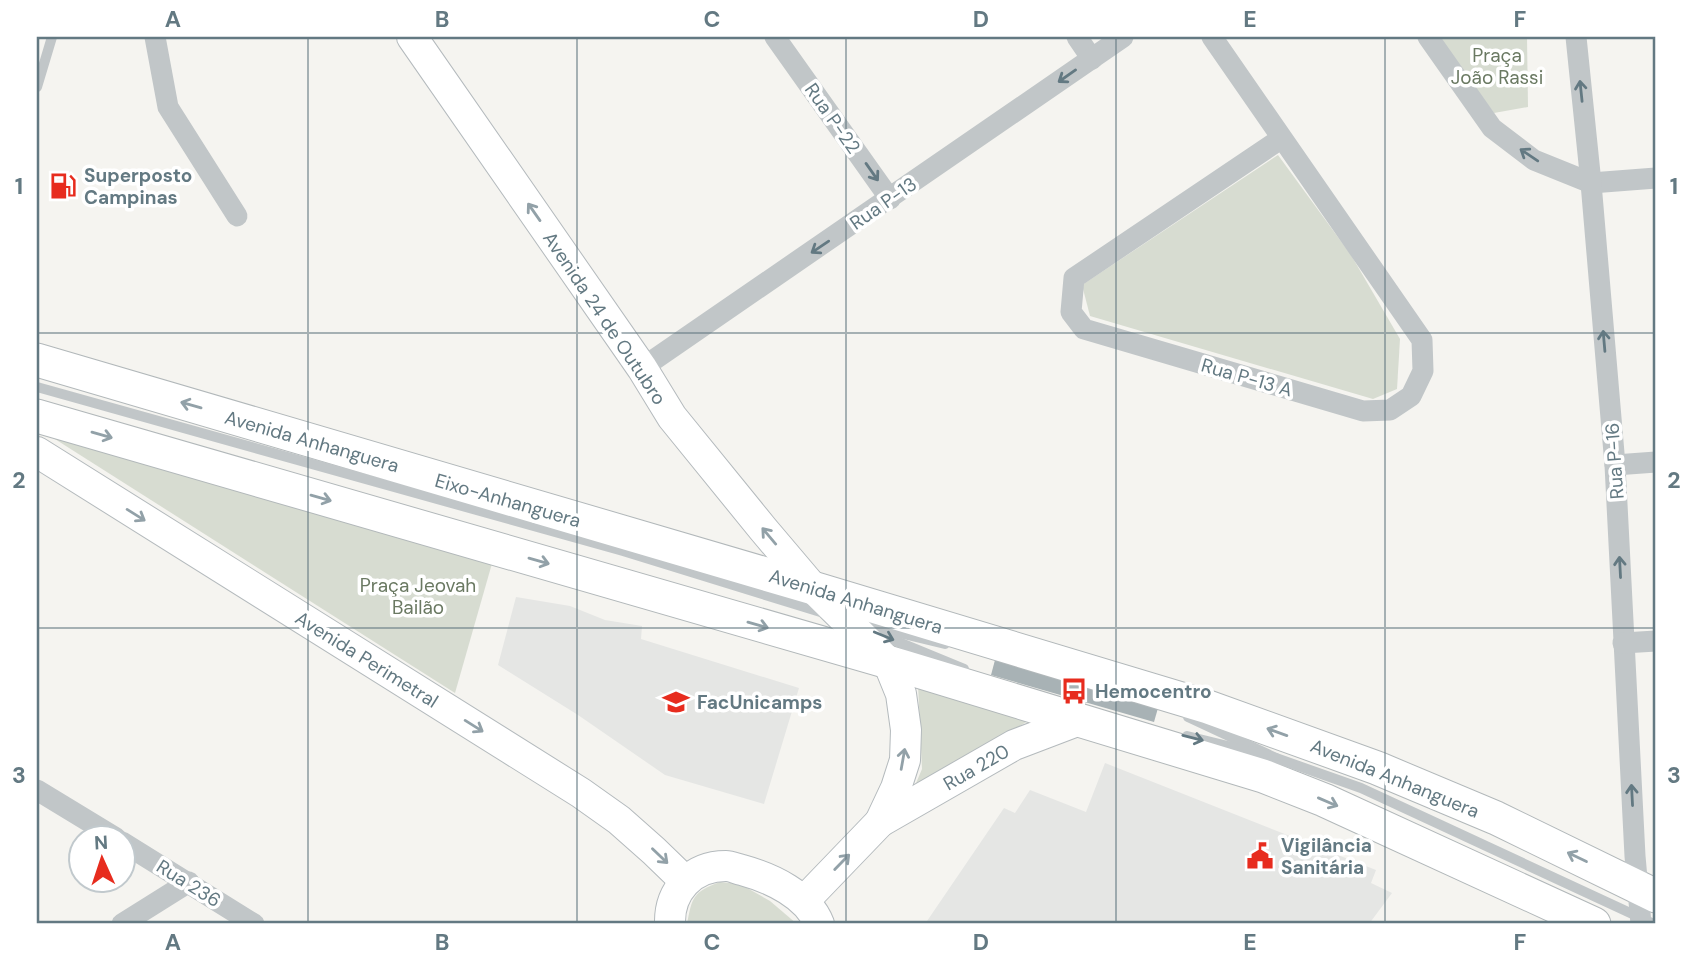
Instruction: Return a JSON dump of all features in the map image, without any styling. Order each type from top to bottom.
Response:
[{"type":"main road","name":"Avenida Anhanguera","points":[[37,360],[1208,707],[1351,758],[1496,818],[1646,910]]},
{"type":"main road","points":[[37,416],[888,662],[1263,776],[1324,800],[1594,924]]},
{"type":"street","points":[[155,37],[168,107],[237,216]]},
{"type":"street","name":"Avenida 24 de Outubro","points":[[412,37],[642,368],[672,417],[813,588]]},
{"type":"street","name":"Rua P-22","points":[[775,37],[890,199]]},
{"type":"street","points":[[1077,37],[1092,58]]},
{"type":"street","name":"Rua P-13","points":[[642,368],[1123,37]]},
{"type":"street","name":"Rua P-13 A","points":[[1212,37],[1282,138],[1422,340],[1423,371],[1411,396],[1390,410],[1363,411],[1084,329],[1071,312],[1074,278],[1282,138]]},
{"type":"street","points":[[1428,37],[1492,128],[1535,159],[1591,183],[1656,178]]},
{"type":"street","name":"Rua P-16","points":[[1576,37],[1615,465],[1635,842],[1646,910]]},
{"type":"street","name":"Avenida Perimetral","points":[[37,452],[581,793],[619,820],[685,881]]},
{"type":"street","points":[[1615,465],[1656,462]]},
{"type":"street","name":"Rua 220","points":[[811,913],[880,822],[896,788],[905,760],[906,730],[901,694],[888,662],[813,588]]},
{"type":"street","points":[[1623,643],[1656,641]]},
{"type":"street","name":"Rua 220","points":[[880,822],[1013,745],[1077,721]]},
{"type":"street","points":[[37,790],[93,824]]},
{"type":"street","name":"Rua 236","points":[[136,850],[254,924]]},
{"type":"street","points":[[667,921],[675,894],[685,881],[704,870],[727,866],[755,874],[781,886],[811,913]]},
{"type":"street","points":[[122,924],[188,882]]},
{"type":"lane","points":[[37,87],[52,37]]},
{"type":"lane","name":"Eixo-Anhanguera","points":[[37,387],[610,547],[846,620],[954,646]]},
{"type":"lane","name":"Eixo-Anhanguera","points":[[846,620],[976,673]]},
{"type":"lane","points":[[1172,711],[1276,758],[1361,789],[1646,910]]},
{"type":"lane","points":[[1178,734],[1276,758]]},
{"type":"shaded area","name":"FacUnicamps","points":[[516,597],[570,606],[605,620],[642,626],[641,639],[799,688],[764,804],[665,775],[578,715],[498,665]]},
{"type":"shaded area","points":[[1105,763],[1376,870],[1371,883],[1392,893],[1369,924],[925,924],[1004,808],[1015,813],[1030,790],[1086,812]]},
{"type":"green space","name":"Praça João Rassi","points":[[1437,37],[1527,37],[1528,107],[1494,113]]},
{"type":"green space","points":[[1278,155],[1351,255],[1400,339],[1397,389],[1373,399],[1090,316],[1082,285]]},
{"type":"green space","name":"Praça Jeovah Bailão","points":[[47,434],[495,553],[455,693]]},
{"type":"green space","points":[[918,685],[1034,717],[911,795],[922,769]]},
{"type":"green space","points":[[720,882],[740,884],[770,901],[797,924],[687,924],[695,897],[704,889]]},
{"type":"building","name":"Hemocentro","points":[[995,660],[1158,708],[1154,722],[991,675]]},
{"type":"place","name":"Superposto Campinas","points":[[63,186]]},
{"type":"place","name":"Hemocentro","points":[[1074,691]]},
{"type":"place","name":"FacUnicamps","points":[[676,702]]},
{"type":"place","name":"Vigilância Sanitária","points":[[1260,856]]}]
